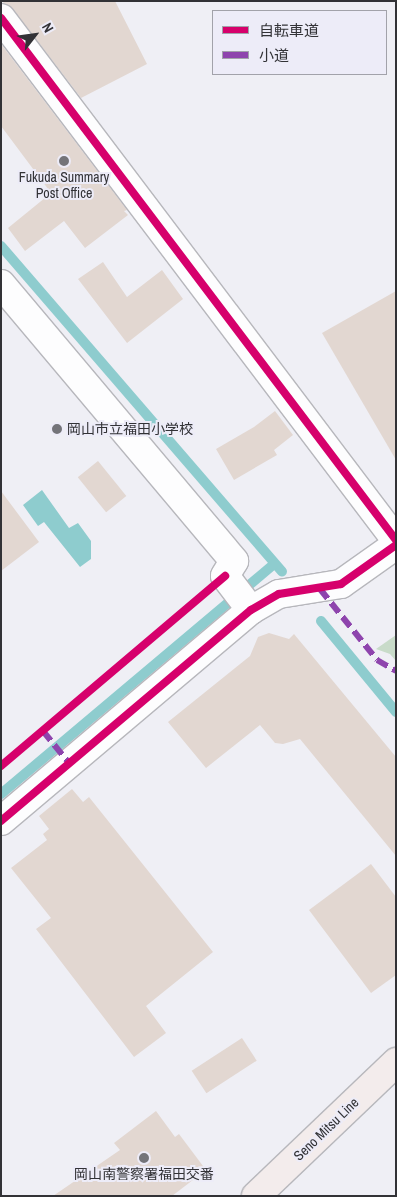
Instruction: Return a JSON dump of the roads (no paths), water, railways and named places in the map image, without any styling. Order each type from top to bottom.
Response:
[{"type":"main road","name":"Seno Mitsu Line","points":[[256,1196],[396,1062]]},
{"type":"street","points":[[1,18],[396,540]]},
{"type":"street","points":[[1,284],[234,561],[226,576],[242,598]]},
{"type":"street","points":[[1,821],[242,598],[342,584],[396,545]]},
{"type":"water","points":[[42,490],[69,528],[78,523],[91,541],[91,559],[80,567],[44,522],[38,526],[23,505]]},
{"type":"waterway","points":[[1,246],[282,572]]},
{"type":"waterway","points":[[1,794],[274,564]]},
{"type":"waterway","points":[[321,621],[396,712]]},
{"type":"place","name":"Fukuda Summary Post Office","points":[[64,161]]},
{"type":"place","name":"岡山市立福田小学校","points":[[57,429]]},
{"type":"place","name":"岡山南警察署福田交番","points":[[144,1158]]}]
